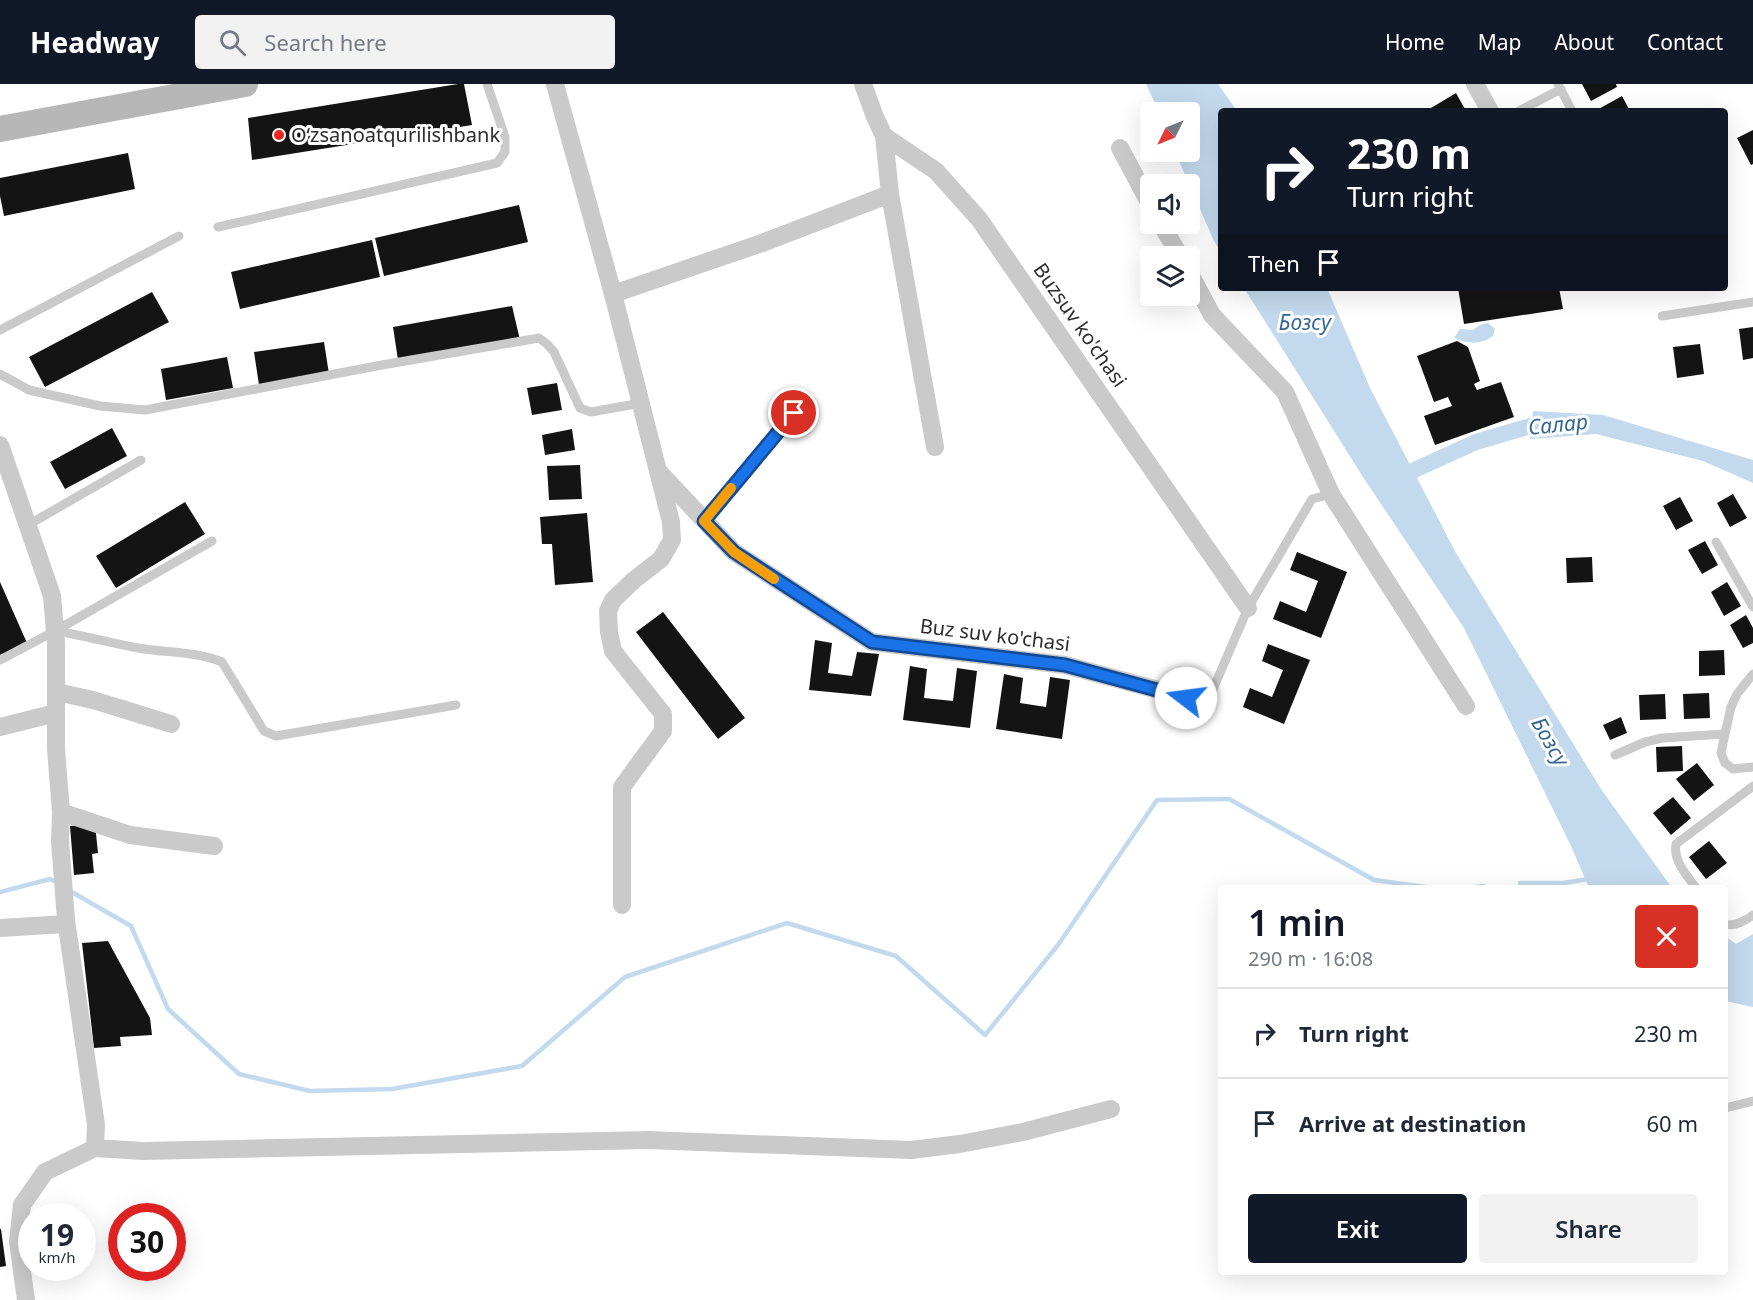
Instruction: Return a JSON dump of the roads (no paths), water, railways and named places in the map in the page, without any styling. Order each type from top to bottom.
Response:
[{"type":"main road","points":[[0,129],[245,84]]},
{"type":"street","points":[[555,84],[613,294],[671,522],[672,540],[661,559],[613,600],[608,611],[613,651],[663,714],[663,731],[622,787],[622,905]]},
{"type":"street","points":[[863,84],[884,136],[890,194],[935,447]]},
{"type":"street","points":[[1475,84],[1488,108]]},
{"type":"street","name":"Buzsuv ko'chasi","points":[[884,136],[936,171],[979,219],[1248,608]]},
{"type":"street","points":[[1119,148],[1140,186]]},
{"type":"street","points":[[613,294],[762,243],[890,194]]},
{"type":"street","points":[[1200,293],[1212,315],[1285,392],[1331,494],[1466,706]]},
{"type":"street","points":[[0,445],[4,466],[28,525],[52,596],[57,692],[56,749],[66,920],[96,1125],[94,1148]]},
{"type":"street","name":"Buz suv ko'chasi","points":[[658,471],[734,552],[872,642],[1065,665],[1207,704]]},
{"type":"street","points":[[57,692],[93,700],[171,724]]},
{"type":"street","points":[[0,727],[56,713]]},
{"type":"street","points":[[61,812],[130,835],[214,846]]},
{"type":"street","points":[[0,928],[66,920]]},
{"type":"street","points":[[26,1300],[18,1242],[22,1205],[45,1172],[94,1148],[155,1151],[648,1140],[910,1150],[960,1144],[1023,1132],[1111,1109]]},
{"type":"lane","points":[[218,227],[497,163],[505,152],[505,137],[487,84]]},
{"type":"lane","points":[[1524,108],[1559,87],[1570,108]]},
{"type":"lane","points":[[0,330],[179,236]]},
{"type":"lane","points":[[1662,316],[1753,302]]},
{"type":"lane","points":[[0,374],[29,390],[100,406],[145,410],[539,338],[554,352],[580,408],[591,412],[641,403]]},
{"type":"lane","points":[[704,521],[794,413]]},
{"type":"lane","points":[[28,525],[141,460]]},
{"type":"lane","name":"Buz suv ko'chasi","points":[[1207,704],[1248,608],[1312,500],[1331,494]]},
{"type":"lane","points":[[0,660],[212,541]]},
{"type":"lane","points":[[1716,542],[1753,608]]},
{"type":"lane","points":[[55,631],[137,648],[211,657],[222,662],[264,731],[276,736],[456,705]]},
{"type":"lane","points":[[1753,674],[1737,694],[1731,707],[1721,753],[1725,763],[1732,769],[1753,767]]},
{"type":"lane","points":[[1615,755],[1645,742],[1662,738],[1725,734]]},
{"type":"lane","points":[[1694,885],[1674,853],[1676,844],[1753,786]]},
{"type":"lane","points":[[1728,925],[1744,922],[1753,915]]},
{"type":"lane","points":[[1728,1107],[1753,1101]]},
{"type":"water","points":[[1146,84],[1218,84],[1235,108],[1218,108],[1218,247],[1200,209],[1200,174],[1185,174],[1179,162],[1200,162],[1200,102],[1154,102]]},
{"type":"water","name":"Бозсу","points":[[1246,291],[1328,291],[1370,388],[1456,553],[1601,789],[1670,885],[1588,885],[1571,846],[1464,628],[1363,477]]},
{"type":"water","points":[[1488,323],[1495,329],[1493,336],[1484,341],[1474,343],[1454,338],[1460,329],[1473,330]]},
{"type":"water","name":"Салар","points":[[1533,411],[1603,415],[1753,460],[1753,483],[1703,461],[1596,434],[1530,439]]},
{"type":"water","points":[[1753,934],[1753,1007],[1728,1002],[1728,938],[1736,944]]},
{"type":"waterway","name":"Салар","points":[[1399,477],[1476,442],[1531,426],[1553,426]]},
{"type":"waterway","points":[[70,891],[131,926],[168,1009],[239,1074],[310,1091],[392,1089],[522,1066],[625,977],[787,923],[896,956],[985,1035],[1058,945],[1157,800],[1229,799],[1374,880],[1411,885]]},
{"type":"waterway","points":[[0,892],[50,879],[58,883]]},
{"type":"waterway","points":[[1520,883],[1563,883],[1589,879]]},
{"type":"place","name":"Oʻzsanoatqurilishbank","points":[[279,135]]}]
